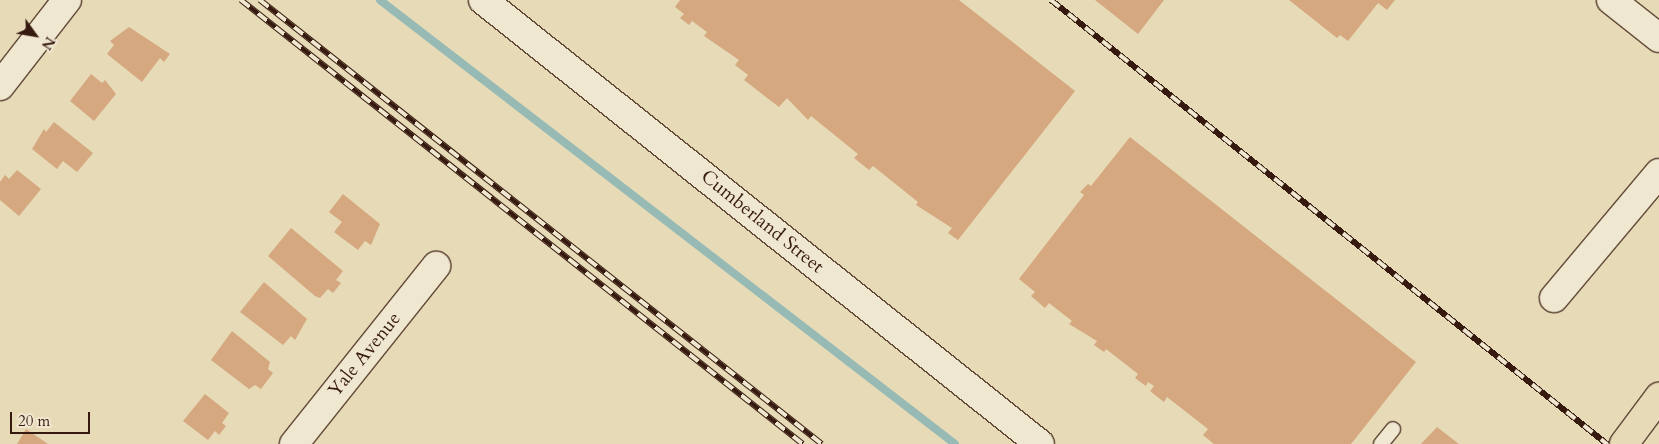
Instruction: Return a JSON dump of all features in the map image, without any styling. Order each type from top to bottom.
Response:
[{"type":"main road","points":[[1624,444],[1659,397]]},
{"type":"street","points":[[0,86],[67,0]]},
{"type":"street","name":"Cumberland Street","points":[[483,0],[1040,444]]},
{"type":"street","points":[[1611,0],[1659,38]]},
{"type":"street","points":[[1554,298],[1659,173]]},
{"type":"street","name":"Yale Avenue","points":[[294,444],[436,266]]},
{"type":"lane","points":[[1381,444],[1393,429]]},
{"type":"building","points":[[680,0],[959,0],[1075,91],[958,240],[948,233],[952,228],[916,205],[918,202],[873,166],[869,170],[854,158],[858,154],[811,116],[808,120],[787,98],[779,107],[744,80],[748,75],[735,65],[739,60],[704,36],[707,32],[692,21],[689,25],[680,18],[684,14],[675,7]]},
{"type":"building","points":[[1095,0],[1164,0],[1138,34]]},
{"type":"building","points":[[1289,0],[1395,0],[1387,10],[1378,3],[1348,41],[1340,35],[1337,38]]},
{"type":"building","points":[[129,27],[170,54],[164,62],[160,58],[142,82],[107,54],[114,45],[110,41]]},
{"type":"building","points":[[91,74],[102,83],[105,80],[116,94],[94,121],[70,101]]},
{"type":"building","points":[[54,122],[93,153],[77,172],[63,161],[57,169],[32,149],[44,129],[46,132]]},
{"type":"building","points":[[1130,137],[1416,362],[1351,444],[1214,444],[1203,435],[1208,429],[1167,397],[1164,402],[1150,391],[1154,386],[1148,382],[1146,386],[1135,378],[1138,374],[1106,349],[1104,352],[1094,345],[1097,341],[1069,324],[1072,321],[1049,303],[1045,308],[1031,296],[1035,292],[1019,279],[1084,195],[1080,192],[1088,184],[1091,186]]},
{"type":"building","points":[[17,170],[41,189],[19,216],[0,200],[0,182],[5,175],[9,179]]},
{"type":"building","points":[[343,194],[380,224],[371,245],[365,241],[358,250],[334,232],[342,222],[329,212]]},
{"type":"building","points":[[291,228],[343,271],[336,280],[341,283],[333,293],[328,289],[320,298],[315,296],[268,256]]},
{"type":"building","points":[[264,282],[307,319],[295,340],[291,336],[283,345],[240,312]]},
{"type":"building","points":[[232,331],[270,362],[268,369],[273,373],[261,389],[255,385],[249,389],[211,360]]},
{"type":"building","points":[[205,394],[229,413],[222,423],[226,426],[219,435],[215,431],[208,440],[183,421]]},
{"type":"building","points":[[1437,427],[1459,444],[1421,444]]},
{"type":"building","points":[[26,429],[48,444],[17,444]]},
{"type":"waterway","points":[[380,0],[955,444]]},
{"type":"railway","points":[[241,0],[803,444]]},
{"type":"railway","points":[[260,0],[822,444]]},
{"type":"railway","points":[[1051,0],[1607,444]]}]
